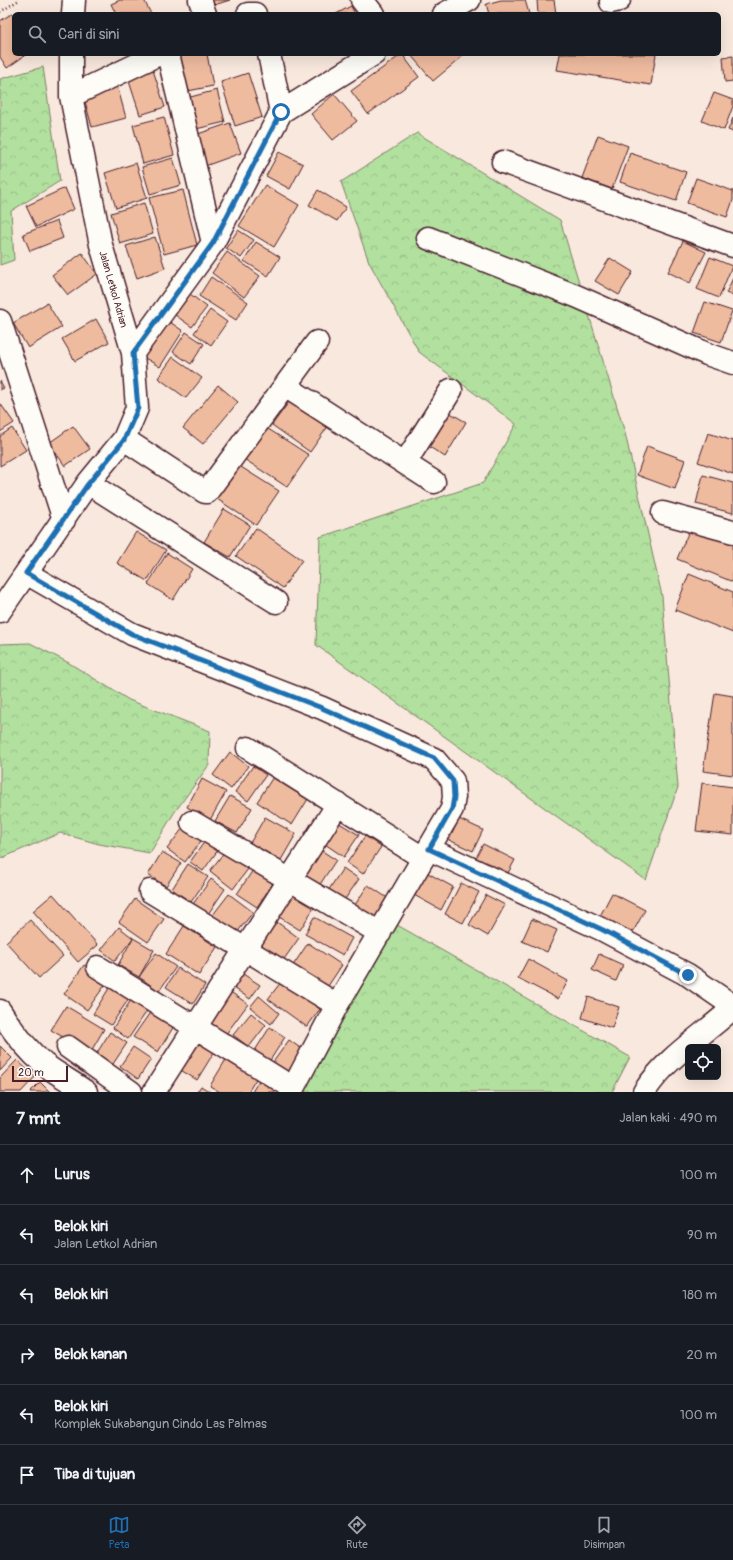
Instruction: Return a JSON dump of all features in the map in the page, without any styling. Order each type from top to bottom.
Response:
[{"type":"street","points":[[73,12],[74,0]]},
{"type":"street","points":[[200,0],[204,12]]},
{"type":"street","points":[[362,0],[371,12]]},
{"type":"street","points":[[448,12],[469,0]]},
{"type":"street","points":[[474,0],[477,12]]},
{"type":"street","name":"Jalan Letkol Adrian","points":[[2,602],[26,573],[88,484],[124,440],[138,408],[133,353],[101,245],[71,96],[71,56]]},
{"type":"street","points":[[71,96],[155,56]]},
{"type":"street","points":[[168,56],[213,243]]},
{"type":"street","points":[[269,56],[281,112]]},
{"type":"street","points":[[133,353],[213,243],[281,112],[371,56]]},
{"type":"street","points":[[503,162],[733,246]]},
{"type":"street","points":[[428,238],[576,296],[733,364]]},
{"type":"street","points":[[0,321],[64,520]]},
{"type":"street","points":[[124,440],[207,492],[317,342]]},
{"type":"street","points":[[285,386],[434,482]]},
{"type":"street","points":[[405,463],[451,390]]},
{"type":"street","points":[[88,484],[276,602]]},
{"type":"street","points":[[663,513],[733,532]]},
{"type":"street","points":[[26,573],[132,634],[322,708],[434,758],[453,781],[454,797],[452,809],[337,1005],[292,1090],[196,1026],[98,967]]},
{"type":"street","points":[[248,748],[338,804],[426,854],[603,930],[688,975],[733,1007],[684,1048],[653,1078],[644,1092]]},
{"type":"street","points":[[154,1092],[338,804]]},
{"type":"street","points":[[192,822],[380,933]]},
{"type":"street","points":[[150,891],[337,1005]]},
{"type":"street","points":[[2,1020],[24,1045],[44,1064],[84,1092]]},
{"type":"street","points":[[68,1047],[131,1092]]},
{"type":"path","points":[[0,12],[19,0]]},
{"type":"green space","points":[[43,67],[60,181],[11,211],[14,260],[0,265],[0,79]]},
{"type":"green space","points":[[417,133],[560,220],[625,433],[662,596],[678,787],[646,880],[316,645],[320,537],[483,483],[516,424],[419,352],[369,262],[341,182]]},
{"type":"green space","points":[[30,643],[69,663],[129,700],[210,731],[209,765],[174,813],[150,853],[99,844],[60,833],[2,858],[0,855],[0,644]]},
{"type":"green space","points":[[390,921],[630,1057],[612,1092],[303,1092]]},
{"type":"building","points":[[120,0],[144,0],[150,12],[115,12],[111,4]]},
{"type":"building","points":[[212,0],[230,0],[214,5]]},
{"type":"building","points":[[501,0],[525,0],[528,12],[488,12],[486,4]]},
{"type":"building","points":[[537,0],[554,0],[556,12],[538,12]]},
{"type":"building","points":[[351,6],[354,12],[340,12]]},
{"type":"building","points":[[12,14],[12,56],[24,56],[7,68],[0,57],[0,21]]},
{"type":"building","points":[[176,56],[207,56],[213,86],[183,92]]},
{"type":"building","points":[[399,56],[403,56],[419,77],[368,114],[351,91]]},
{"type":"building","points":[[412,56],[461,56],[462,57],[433,81]]},
{"type":"building","points":[[560,56],[656,56],[651,85],[557,70]]},
{"type":"building","points":[[733,56],[733,81],[725,82],[723,57]]},
{"type":"building","points":[[151,64],[165,107],[140,115],[126,72]]},
{"type":"building","points":[[248,73],[262,117],[235,126],[221,82]]},
{"type":"building","points":[[117,85],[126,118],[92,127],[83,94]]},
{"type":"building","points":[[217,90],[225,122],[192,130],[183,99]]},
{"type":"building","points":[[714,93],[733,100],[733,106],[724,130],[702,121]]},
{"type":"building","points":[[334,94],[357,121],[333,140],[311,114]]},
{"type":"building","points":[[164,117],[174,155],[143,164],[133,125]]},
{"type":"building","points":[[733,118],[733,132],[728,130]]},
{"type":"building","points":[[230,123],[241,153],[205,166],[195,135]]},
{"type":"building","points":[[598,135],[628,146],[612,189],[582,178]]},
{"type":"building","points":[[279,152],[303,164],[290,189],[266,176]]},
{"type":"building","points":[[630,153],[686,172],[676,201],[620,182]]},
{"type":"building","points":[[173,158],[181,185],[150,194],[142,167]]},
{"type":"building","points":[[136,163],[147,198],[116,208],[105,173]]},
{"type":"building","points":[[696,178],[733,191],[733,200],[727,217],[687,203]]},
{"type":"building","points":[[265,185],[299,205],[274,247],[239,226]]},
{"type":"building","points":[[65,188],[74,209],[36,227],[26,206]]},
{"type":"building","points":[[183,190],[197,245],[164,254],[149,198]]},
{"type":"building","points":[[318,190],[346,207],[337,221],[309,205]]},
{"type":"building","points":[[144,203],[153,234],[120,244],[111,213]]},
{"type":"building","points":[[57,221],[63,238],[30,251],[23,234]]},
{"type":"building","points":[[238,230],[254,240],[241,258],[226,248]]},
{"type":"building","points":[[155,237],[165,268],[137,278],[126,246]]},
{"type":"building","points":[[683,241],[706,252],[690,283],[668,272]]},
{"type":"building","points":[[256,242],[280,257],[268,276],[244,261]]},
{"type":"building","points":[[227,252],[260,276],[244,297],[212,273]]},
{"type":"building","points":[[82,253],[97,274],[68,295],[52,275]]},
{"type":"building","points":[[710,257],[732,266],[719,298],[697,289]]},
{"type":"building","points":[[610,258],[633,272],[619,295],[595,281]]},
{"type":"building","points":[[211,277],[248,302],[236,320],[199,296]]},
{"type":"building","points":[[733,278],[733,296],[726,293]]},
{"type":"building","points":[[190,294],[207,307],[192,327],[175,315]]},
{"type":"building","points":[[705,302],[732,311],[721,342],[694,333]]},
{"type":"building","points":[[47,303],[62,327],[28,348],[13,323]]},
{"type":"building","points":[[210,310],[227,322],[211,345],[194,333]]},
{"type":"building","points":[[164,318],[183,331],[160,367],[140,355]]},
{"type":"building","points":[[96,319],[109,342],[75,361],[62,339]]},
{"type":"building","points":[[186,332],[204,344],[191,364],[173,352]]},
{"type":"building","points":[[173,357],[202,378],[186,398],[158,378]]},
{"type":"building","points":[[0,381],[4,388],[0,390]]},
{"type":"building","points":[[218,385],[238,402],[203,444],[183,428]]},
{"type":"building","points":[[294,395],[331,422],[310,452],[272,425]]},
{"type":"building","points":[[0,403],[14,423],[0,432]]},
{"type":"building","points":[[445,410],[466,422],[445,457],[425,444]]},
{"type":"building","points":[[73,426],[90,449],[65,466],[49,443]]},
{"type":"building","points":[[265,427],[309,455],[287,487],[244,459]]},
{"type":"building","points":[[12,428],[26,450],[0,466],[0,436]]},
{"type":"building","points":[[708,433],[733,441],[733,474],[698,462]]},
{"type":"building","points":[[647,446],[685,460],[675,489],[637,475]]},
{"type":"building","points":[[233,462],[279,491],[256,525],[211,495]]},
{"type":"building","points":[[703,475],[733,483],[733,513],[696,504]]},
{"type":"building","points":[[224,509],[250,525],[230,557],[204,542]]},
{"type":"building","points":[[692,524],[733,541],[733,582],[677,559]]},
{"type":"building","points":[[256,528],[302,560],[283,588],[236,556]]},
{"type":"building","points":[[136,532],[166,550],[147,581],[117,563]]},
{"type":"building","points":[[167,553],[192,569],[173,600],[148,584]]},
{"type":"building","points":[[689,574],[733,592],[733,633],[675,610]]},
{"type":"building","points":[[715,693],[733,696],[733,775],[703,771]]},
{"type":"building","points":[[230,752],[248,766],[231,789],[213,775]]},
{"type":"building","points":[[253,766],[266,775],[248,801],[235,792]]},
{"type":"building","points":[[273,777],[308,799],[292,825],[257,802]]},
{"type":"building","points":[[202,779],[226,792],[210,820],[187,807]]},
{"type":"building","points":[[702,783],[733,787],[733,835],[696,831]]},
{"type":"building","points":[[230,796],[252,808],[237,833],[215,821]]},
{"type":"building","points":[[265,817],[296,834],[281,860],[250,843]]},
{"type":"building","points":[[459,819],[483,830],[473,851],[449,840]]},
{"type":"building","points":[[336,821],[359,835],[344,857],[322,842]]},
{"type":"building","points":[[186,824],[204,837],[185,862],[167,849]]},
{"type":"building","points":[[365,836],[381,847],[363,874],[347,863]]},
{"type":"building","points":[[205,841],[218,850],[203,871],[190,862]]},
{"type":"building","points":[[483,844],[515,860],[508,873],[476,858]]},
{"type":"building","points":[[316,847],[336,860],[315,892],[295,879]]},
{"type":"building","points":[[225,851],[248,869],[233,889],[210,871]]},
{"type":"building","points":[[162,852],[181,863],[166,886],[148,875]]},
{"type":"building","points":[[188,864],[208,877],[191,902],[172,889]]},
{"type":"building","points":[[343,868],[359,879],[343,902],[328,891]]},
{"type":"building","points":[[253,870],[273,883],[257,907],[237,894]]},
{"type":"building","points":[[426,872],[453,887],[441,910],[414,895]]},
{"type":"building","points":[[211,879],[225,889],[208,914],[193,904]]},
{"type":"building","points":[[461,883],[479,892],[463,923],[445,914]]},
{"type":"building","points":[[368,885],[389,899],[374,921],[353,908]]},
{"type":"building","points":[[291,891],[315,906],[300,930],[276,915]]},
{"type":"building","points":[[612,893],[645,910],[633,932],[600,916]]},
{"type":"building","points":[[53,894],[98,945],[78,962],[33,911]]},
{"type":"building","points":[[229,894],[253,912],[236,934],[212,916]]},
{"type":"building","points":[[486,895],[505,905],[488,936],[469,925]]},
{"type":"building","points":[[135,899],[164,919],[148,942],[119,922]]},
{"type":"building","points":[[314,917],[352,938],[343,955],[305,934]]},
{"type":"building","points":[[532,919],[557,930],[547,952],[522,941]]},
{"type":"building","points":[[30,920],[63,956],[39,978],[6,942]]},
{"type":"building","points":[[277,922],[299,938],[282,962],[260,946]]},
{"type":"building","points":[[184,926],[217,947],[199,975],[166,954]]},
{"type":"building","points":[[119,927],[133,938],[115,961],[101,950]]},
{"type":"building","points":[[133,938],[154,950],[139,977],[118,965]]},
{"type":"building","points":[[308,943],[342,965],[324,992],[290,970]]},
{"type":"building","points":[[156,953],[176,967],[159,991],[139,977]]},
{"type":"building","points":[[599,954],[623,965],[616,981],[592,970]]},
{"type":"building","points":[[528,959],[568,981],[558,999],[518,978]]},
{"type":"building","points":[[84,965],[108,981],[87,1010],[64,994]]},
{"type":"building","points":[[178,968],[205,985],[193,1004],[166,987]]},
{"type":"building","points":[[240,972],[260,985],[250,999],[231,986]]},
{"type":"building","points":[[281,982],[320,1009],[307,1027],[268,999]]},
{"type":"building","points":[[111,985],[130,997],[111,1025],[93,1014]]},
{"type":"building","points":[[229,991],[248,1004],[226,1034],[208,1021]]},
{"type":"building","points":[[259,996],[279,1013],[271,1024],[250,1007]]},
{"type":"building","points":[[588,997],[619,1007],[612,1028],[582,1018]]},
{"type":"building","points":[[131,1000],[147,1011],[128,1039],[113,1028]]},
{"type":"building","points":[[66,1006],[104,1029],[90,1053],[51,1030]]},
{"type":"building","points":[[151,1011],[174,1026],[158,1052],[133,1037]]},
{"type":"building","points":[[251,1013],[266,1025],[249,1047],[233,1035]]},
{"type":"building","points":[[270,1027],[285,1037],[269,1062],[254,1052]]},
{"type":"building","points":[[110,1032],[127,1043],[111,1067],[95,1056]]},
{"type":"building","points":[[194,1035],[216,1049],[197,1080],[174,1066]]},
{"type":"building","points":[[289,1040],[303,1050],[286,1075],[271,1065]]},
{"type":"building","points":[[0,1046],[12,1058],[0,1071]]},
{"type":"building","points":[[133,1047],[151,1059],[138,1079],[120,1066]]},
{"type":"building","points":[[228,1056],[259,1074],[248,1092],[220,1092],[210,1086]]},
{"type":"building","points":[[17,1060],[35,1077],[21,1092],[0,1092],[0,1078]]},
{"type":"building","points":[[261,1077],[279,1086],[276,1092],[252,1092]]},
{"type":"building","points":[[40,1082],[50,1092],[30,1092]]},
{"type":"building","points":[[201,1086],[210,1092],[197,1092]]},
{"type":"route","points":[[281,112],[213,243],[133,353],[138,408],[124,440],[88,484],[26,573],[132,634],[322,708],[372,729],[434,758],[453,781],[454,797],[452,809],[429,849],[603,930],[688,975]]}]
